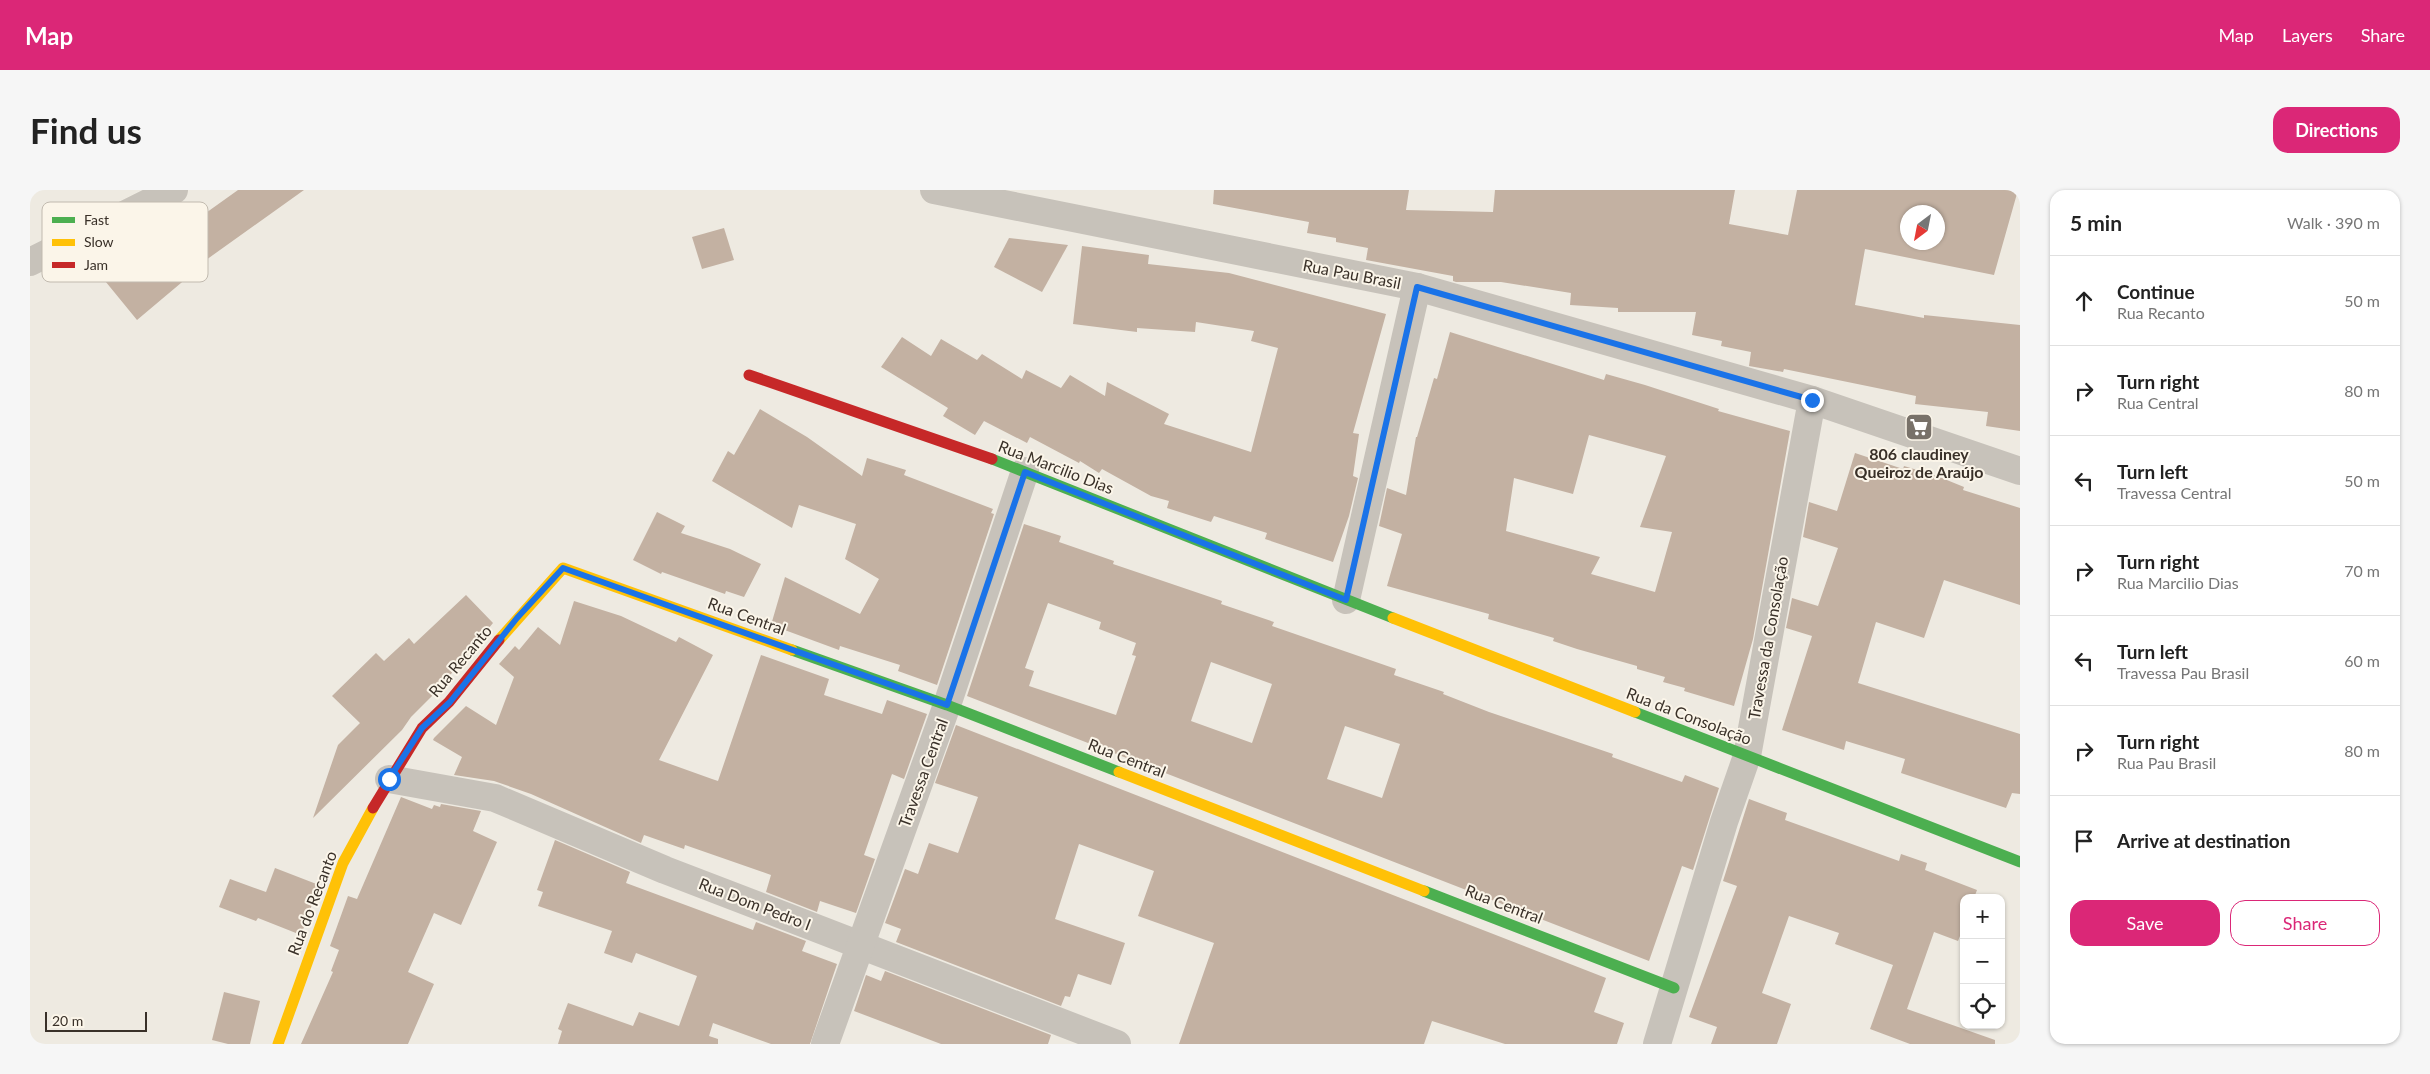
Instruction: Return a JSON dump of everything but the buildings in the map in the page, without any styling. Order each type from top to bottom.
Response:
[{"type":"street","points":[[150,202],[174,190]]},
{"type":"street","name":"Rua Pau Brasil","points":[[934,190],[1417,287],[1812,400],[2020,471]]},
{"type":"street","points":[[30,262],[42,256]]},
{"type":"street","points":[[1346,600],[1417,287]]},
{"type":"street","name":"Rua Marcilio Dias","points":[[750,375],[1025,472],[1346,600]]},
{"type":"street","name":"Travessa da Consolação","points":[[1657,1044],[1724,822],[1746,756],[1812,400]]},
{"type":"street","name":"Travessa Central","points":[[825,1044],[947,705],[1025,472]]},
{"type":"street","name":"Rua Central","points":[[563,568],[947,705],[1674,988]]},
{"type":"street","name":"Rua Recanto","points":[[389,779],[422,728],[450,702],[517,618],[563,568]]},
{"type":"street","name":"Rua da Consolação","points":[[1346,600],[2020,862]]},
{"type":"street","name":"Rua Dom Pedro I","points":[[389,779],[495,798],[666,870],[1117,1044]]},
{"type":"street","name":"Rua do Recanto","points":[[278,1044],[343,863],[389,779]]},
{"type":"traffic: fast","points":[[992,459],[1393,618]]},
{"type":"traffic: fast","points":[[792,650],[947,705],[1119,772]]},
{"type":"traffic: fast","points":[[1635,712],[2020,862]]},
{"type":"traffic: fast","points":[[1424,891],[1674,988]]},
{"type":"traffic: slow","points":[[499,640],[563,568],[792,650]]},
{"type":"traffic: slow","points":[[1393,618],[1635,712]]},
{"type":"traffic: slow","points":[[1119,772],[1424,891]]},
{"type":"traffic: slow","points":[[278,1044],[343,863],[373,808]]},
{"type":"traffic: jam","points":[[749,375],[992,459]]},
{"type":"traffic: jam","points":[[373,808],[422,728],[449,702],[499,640]]},
{"type":"place","name":"806 claudiney Queiroz de Araújo","points":[[1919,427]]},
{"type":"route","points":[[389,779],[422,728],[450,702],[517,618],[563,568],[947,705],[1025,472],[1346,600],[1417,287],[1812,400]]}]
